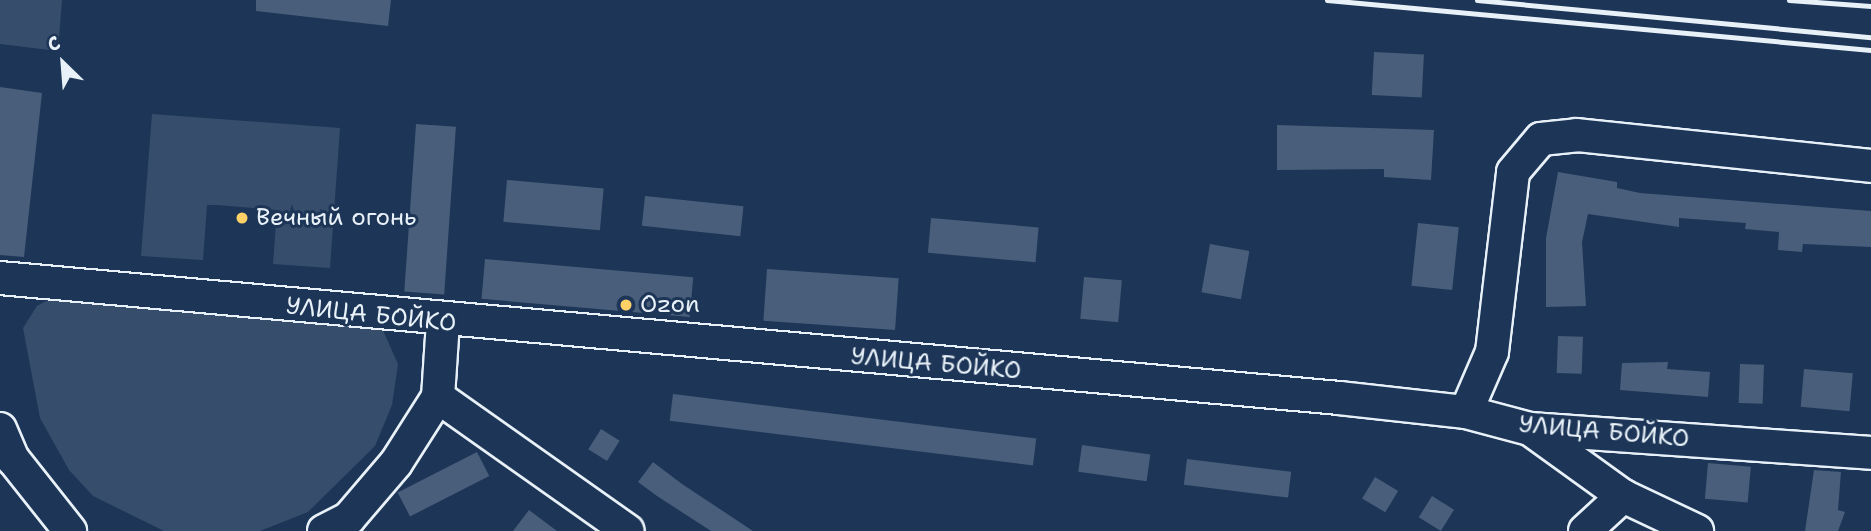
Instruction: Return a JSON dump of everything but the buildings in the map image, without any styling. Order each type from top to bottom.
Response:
[{"type":"street","points":[[1466,412],[1492,352],[1513,172],[1541,139],[1560,134],[1871,166]]},
{"type":"street","points":[[0,278],[0,285]]},
{"type":"street","name":"УЛИЦА БОЙКО","points":[[0,278],[443,322],[1466,412],[1530,429],[1871,453]]},
{"type":"street","points":[[343,527],[396,463],[438,397],[443,322]]},
{"type":"street","points":[[438,397],[628,531]]},
{"type":"street","points":[[0,429],[13,459],[67,530]]},
{"type":"street","points":[[1530,429],[1623,496],[1698,531]]},
{"type":"street","points":[[1585,531],[1623,496]]},
{"type":"shaded area","points":[[0,0],[62,0],[58,51],[0,44]]},
{"type":"shaded area","points":[[152,114],[340,128],[330,268],[273,264],[277,210],[217,205],[207,205],[203,260],[141,256]]},
{"type":"shaded area","points":[[55,296],[381,326],[398,364],[392,405],[375,446],[308,512],[260,531],[164,531],[93,496],[69,470],[40,418],[23,328],[37,306]]},
{"type":"railway","points":[[1327,0],[1871,50]]},
{"type":"railway","points":[[1477,0],[1871,37]]},
{"type":"railway","points":[[1789,0],[1871,6]]},
{"type":"place","name":"Вечный огонь","points":[[242,218]]},
{"type":"place","name":"Ozon","points":[[626,305]]}]
